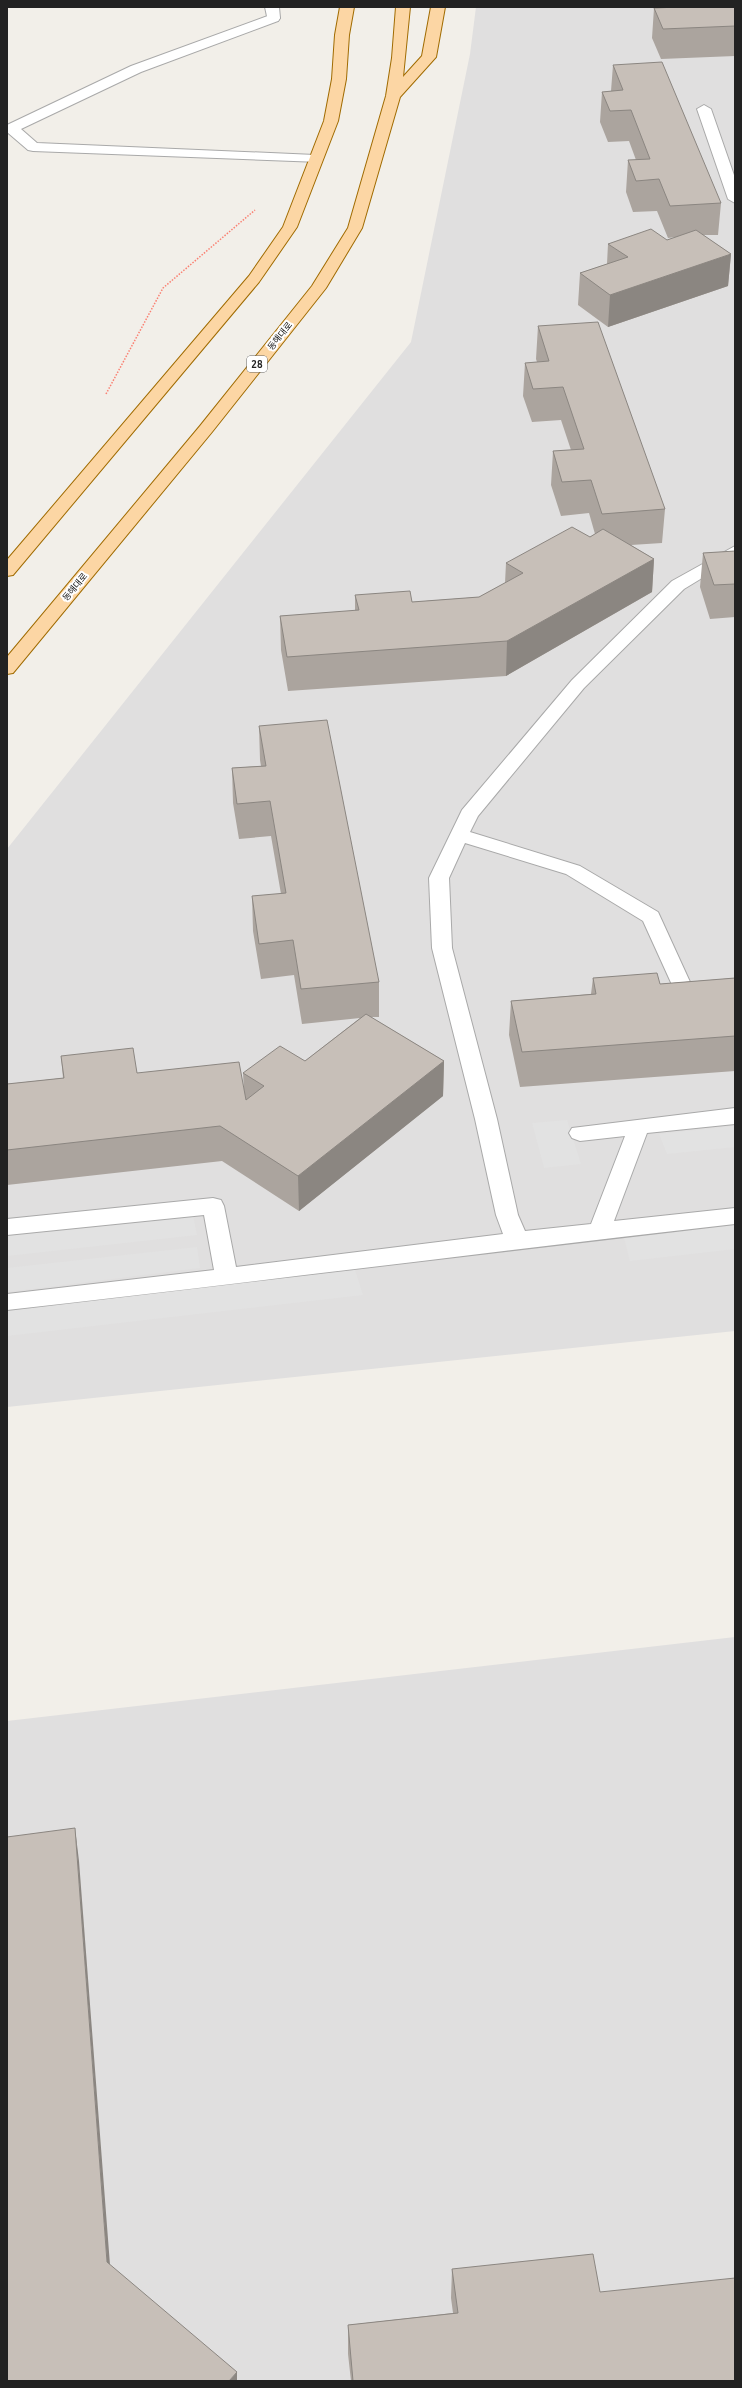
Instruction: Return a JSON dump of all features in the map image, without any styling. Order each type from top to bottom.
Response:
[{"type":"main road","points":[[333,7],[342,35]]},
{"type":"main road","points":[[7,571],[254,279],[290,227],[315,159],[331,121],[339,79],[342,35],[347,7]]},
{"type":"main road","name":"동해대로","points":[[7,669],[206,429],[318,288],[356,228],[393,96],[399,58],[403,7]]},
{"type":"main road","points":[[393,96],[429,57],[438,7]]},
{"type":"lane","points":[[272,12],[136,70],[11,128],[33,147],[315,159]]},
{"type":"lane","points":[[704,109],[735,199]]},
{"type":"lane","points":[[517,1240],[507,1215],[486,1119],[442,948],[439,878],[469,814],[578,684],[678,585],[735,551]]},
{"type":"lane","points":[[459,835],[573,870],[651,916],[680,982]]},
{"type":"lane","points":[[580,1133],[735,1116]]},
{"type":"lane","points":[[599,1231],[638,1126]]},
{"type":"lane","points":[[7,1227],[213,1206],[227,1277]]},
{"type":"lane","points":[[7,1302],[227,1277],[517,1240],[735,1216]]},
{"type":"path","points":[[102,400],[163,288],[260,206]]},
{"type":"shaded area","points":[[476,7],[735,7],[735,1331],[7,1407],[7,849],[411,342],[470,54]]},
{"type":"shaded area","points":[[567,1120],[581,1164],[544,1168],[532,1123]]},
{"type":"shaded area","points":[[735,1126],[735,1147],[667,1154],[659,1134]]},
{"type":"shaded area","points":[[193,1216],[197,1235],[7,1256],[7,1235]]},
{"type":"shaded area","points":[[735,1225],[735,1249],[630,1261],[624,1237]]},
{"type":"shaded area","points":[[197,1247],[200,1268],[7,1292],[7,1268]]},
{"type":"shaded area","points":[[355,1270],[363,1295],[7,1336],[7,1309]]},
{"type":"shaded area","points":[[735,1637],[735,2381],[7,2381],[7,1721]]},
{"type":"building","points":[[735,7],[735,26],[663,29],[654,8]]},
{"type":"building","points":[[662,62],[721,203],[670,206],[659,179],[636,181],[628,160],[650,159],[631,110],[610,111],[602,92],[623,90],[613,65]]},
{"type":"building","points":[[651,229],[667,240],[696,230],[731,254],[610,295],[580,273],[628,257],[608,244]]},
{"type":"building","points":[[598,322],[665,509],[602,514],[591,480],[562,482],[553,451],[584,449],[563,387],[533,389],[525,363],[549,361],[538,326]]},
{"type":"building","points":[[572,527],[590,537],[603,529],[654,559],[507,641],[287,657],[280,616],[359,610],[355,595],[410,591],[412,602],[479,597],[523,573],[506,563]]},
{"type":"building","points":[[735,551],[735,584],[714,585],[703,553]]},
{"type":"building","points":[[327,720],[379,982],[301,989],[293,940],[259,944],[252,896],[286,893],[270,801],[237,804],[232,768],[266,766],[259,726]]},
{"type":"building","points":[[657,973],[660,984],[735,978],[735,1036],[522,1052],[511,1001],[596,994],[593,978]]},
{"type":"building","points":[[366,1014],[444,1061],[298,1176],[220,1126],[7,1150],[7,1084],[64,1078],[61,1056],[133,1048],[137,1073],[239,1062],[246,1100],[264,1086],[243,1073],[280,1046],[305,1061]]},
{"type":"building","points":[[75,1828],[107,2262],[237,2372],[229,2381],[7,2381],[7,1837]]},
{"type":"building","points":[[593,2254],[600,2292],[735,2278],[735,2381],[353,2381],[348,2325],[458,2313],[452,2269]]}]
